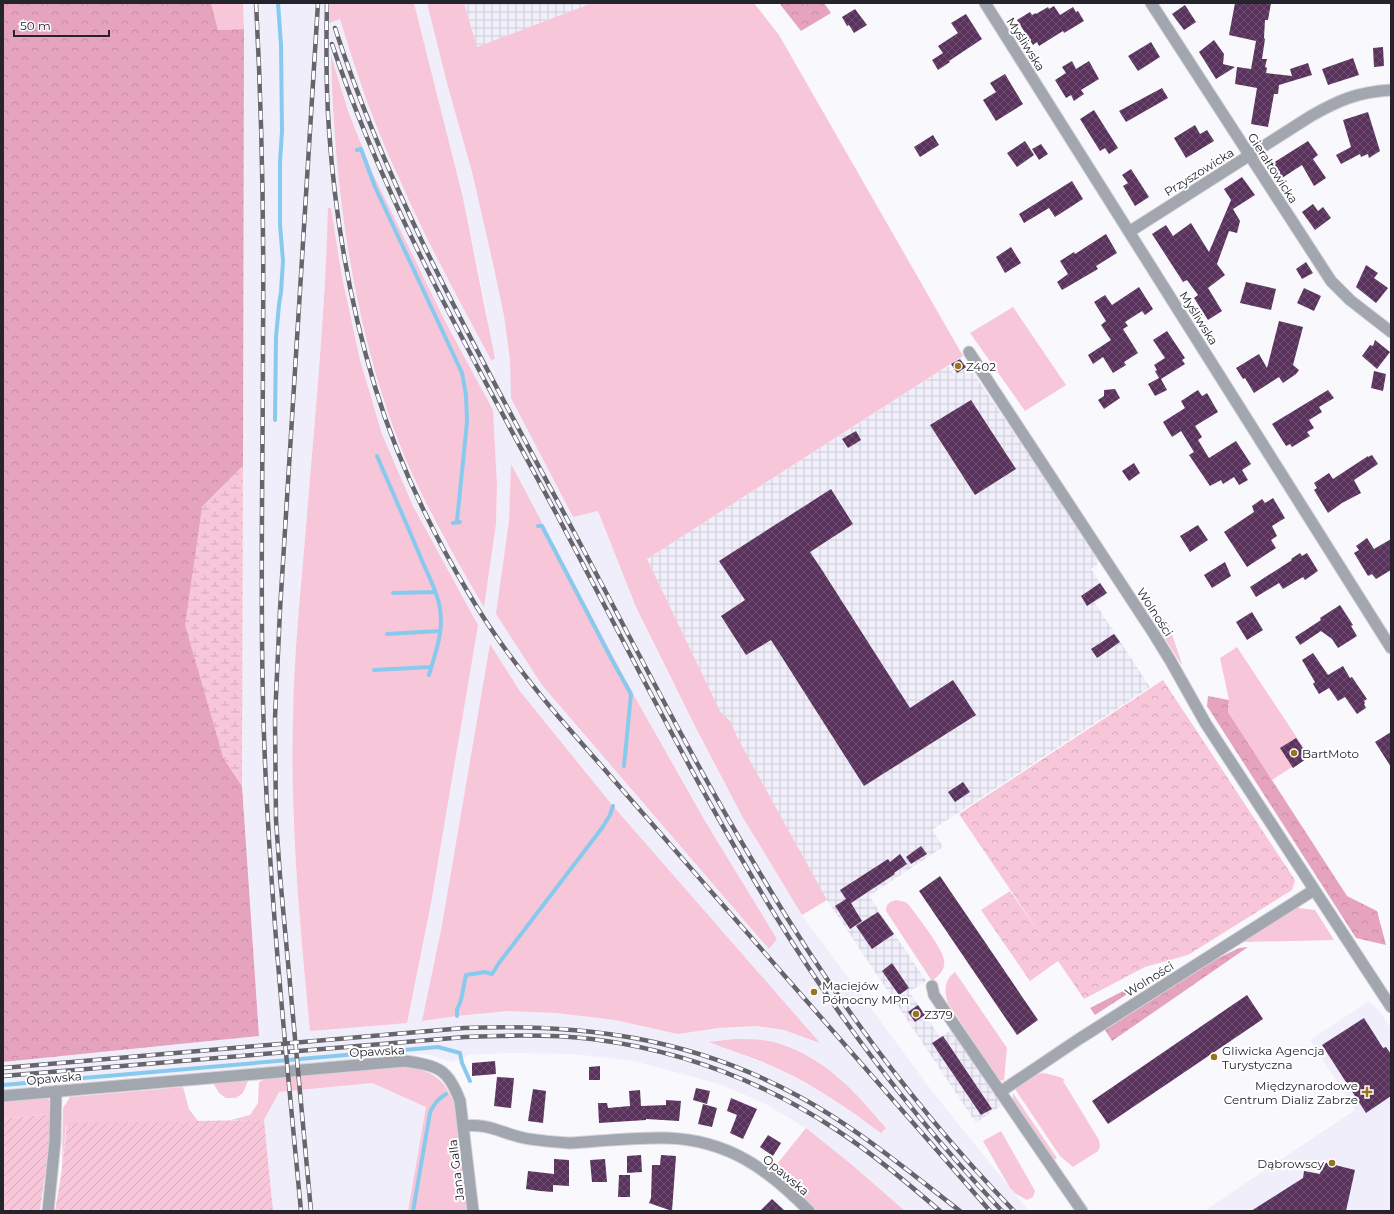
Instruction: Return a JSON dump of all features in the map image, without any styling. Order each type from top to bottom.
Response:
[{"type":"street","name":"Myśliwska","points":[[985,3],[1391,648]]},
{"type":"street","name":"Gierałtowicka","points":[[1151,3],[1331,281],[1350,300],[1391,332]]},
{"type":"street","name":"Przyszowicka","points":[[1130,232],[1311,116],[1347,97],[1391,90]]},
{"type":"street","name":"Wolności","points":[[969,352],[1154,634],[1206,724],[1391,1007]]},
{"type":"street","name":"Wolności","points":[[1000,1092],[1079,1039],[1314,890]]},
{"type":"street","points":[[932,986],[934,995],[1082,1211]]},
{"type":"street","name":"Opawska","points":[[3,1096],[405,1061],[430,1065],[441,1070],[450,1078],[460,1101],[464,1126],[488,1126],[524,1138],[557,1142],[655,1138],[680,1139],[702,1143],[728,1151],[758,1167],[780,1183],[809,1211]]},
{"type":"street","points":[[48,1211],[55,1141],[56,1091]]},
{"type":"street","name":"Jana Galla","points":[[464,1126],[473,1211]]},
{"type":"shaded area","points":[[243,3],[330,3],[329,23],[340,19],[355,69],[399,178],[443,270],[491,360],[487,313],[463,198],[414,3],[427,3],[448,87],[472,172],[494,268],[504,316],[510,360],[512,398],[573,517],[598,511],[636,607],[696,728],[742,816],[802,915],[935,1095],[1029,1211],[905,1211],[851,1164],[806,1128],[762,1102],[719,1084],[634,1061],[573,1054],[506,1053],[469,1055],[452,1062],[431,1055],[417,1054],[63,1083],[3,1090],[3,1062],[259,1036],[242,786]],"holes":[[[332,57],[348,111],[373,174],[446,323],[493,410],[497,484],[496,524],[484,606],[438,529],[399,441],[383,397],[358,302],[348,246],[335,137]],[[329,208],[331,208],[342,277],[360,360],[382,434],[413,506],[478,625],[310,1031],[300,924],[293,817],[293,717],[299,610],[322,336]],[[511,465],[632,692],[705,821],[777,939],[769,949],[509,521]],[[490,645],[519,690],[613,806],[819,1042],[784,1030],[756,1026],[718,1028],[615,1020],[556,1013],[508,1011],[422,1021],[442,925]],[[709,1042],[809,1056],[835,1074],[859,1097],[886,1128],[881,1132],[820,1091],[783,1071]]]},
{"type":"shaded area","points":[[464,3],[592,3],[477,47]]},
{"type":"shaded area","points":[[968,365],[1097,556],[1097,565],[1091,569],[1107,594],[1095,603],[1150,687],[932,830],[943,847],[869,896],[926,981],[909,992],[940,1037],[953,1029],[1003,1104],[976,1123],[827,900],[737,737],[731,722],[720,711],[647,559],[948,366],[954,374]]},
{"type":"shaded area","points":[[1369,1001],[1381,1013],[1391,1029],[1391,1211],[1204,1211],[1355,1110],[1310,1040]]},
{"type":"shaded area","points":[[372,1083],[426,1107],[408,1211],[273,1211],[264,1120],[279,1092]]},
{"type":"green space","points":[[3,3],[211,3],[218,30],[244,29],[243,466],[202,507],[223,757],[242,786],[259,1036],[3,1062]]},
{"type":"green space","points":[[211,3],[243,3],[244,29],[218,30]]},
{"type":"green space","points":[[330,3],[414,3],[463,198],[495,359],[491,360],[443,270],[409,201],[374,120],[359,80],[340,19],[329,23]]},
{"type":"green space","points":[[427,3],[464,3],[477,47],[592,3],[754,3],[779,35],[963,356],[647,559],[720,711],[731,722],[737,737],[827,900],[802,915],[742,816],[696,728],[636,607],[598,511],[573,517],[511,398],[510,360],[504,316],[494,268],[472,172],[448,87]]},
{"type":"green space","points":[[779,3],[824,3],[831,13],[801,31]]},
{"type":"green space","points":[[331,55],[348,111],[373,174],[446,323],[493,410],[497,484],[496,524],[484,607],[460,566],[417,483],[398,440],[382,394],[357,299],[348,251],[336,153]]},
{"type":"green space","points":[[328,208],[331,208],[342,277],[360,360],[382,434],[413,506],[478,625],[431,903],[407,1023],[310,1031],[299,914],[294,835],[292,756],[295,672],[322,332]]},
{"type":"green space","points":[[1013,307],[1066,385],[1025,411],[970,333]]},
{"type":"green space","points":[[511,464],[632,692],[705,821],[777,939],[769,949],[542,685],[496,614],[509,521]]},
{"type":"green space","points":[[243,466],[242,786],[223,757],[185,625],[202,507]]},
{"type":"green space","points":[[1154,616],[1163,618],[1169,625],[1182,664],[1151,617]]},
{"type":"green space","points":[[490,644],[519,690],[613,806],[820,1043],[784,1030],[756,1026],[718,1028],[678,1034],[615,1020],[556,1013],[508,1011],[422,1021],[442,925]]},
{"type":"green space","points":[[1237,647],[1309,756],[1272,780],[1228,712],[1229,700],[1220,658]]},
{"type":"green space","points":[[1163,680],[1295,880],[1292,890],[1188,955],[1145,967],[1084,999],[1058,961],[1030,981],[981,910],[1010,891],[1043,938],[959,814]]},
{"type":"green space","points":[[1208,696],[1229,700],[1228,712],[1347,896],[1377,911],[1386,945],[1356,938],[1207,706]]},
{"type":"green space","points":[[896,900],[908,904],[939,947],[944,960],[944,966],[939,975],[932,981],[886,911],[888,904]]},
{"type":"green space","points":[[1297,906],[1299,908],[1315,910],[1334,940],[1241,942]]},
{"type":"green space","points":[[1248,947],[1112,1041],[1105,1030],[1206,964],[1239,948]]},
{"type":"green space","points":[[1164,970],[1095,1015],[1090,1008]]},
{"type":"green space","points":[[955,972],[1007,1048],[1004,1081],[1000,1080],[994,1073],[948,1003],[946,986],[951,975]]},
{"type":"green space","points":[[734,1039],[775,1042],[797,1050],[812,1058],[839,1078],[886,1128],[881,1133],[833,1099],[796,1077],[765,1063],[709,1042]]},
{"type":"green space","points":[[399,1066],[427,1072],[434,1076],[441,1081],[451,1096],[455,1106],[467,1211],[408,1211],[426,1107],[372,1083],[279,1092],[264,1120],[231,1120],[250,1115],[258,1103],[259,1082],[267,1078]]},
{"type":"green space","points":[[1044,1073],[1060,1077],[1065,1080],[1063,1081],[1099,1140],[1100,1147],[1098,1151],[1073,1167],[1060,1156],[1015,1089],[1028,1078]]},
{"type":"green space","points":[[248,1081],[243,1093],[236,1098],[226,1098],[219,1093],[213,1083]]},
{"type":"green space","points":[[183,1087],[189,1109],[198,1121],[66,1126],[62,1167],[63,1108],[70,1097]]},
{"type":"green space","points":[[1013,1093],[1057,1158],[1053,1161],[1014,1104]]},
{"type":"green space","points":[[43,1095],[49,1100],[49,1114],[3,1119],[3,1099]]},
{"type":"green space","points":[[49,1114],[49,1146],[40,1211],[3,1211],[3,1119]]},
{"type":"green space","points":[[264,1120],[273,1211],[55,1211],[61,1176],[67,1123]]},
{"type":"green space","points":[[806,1128],[851,1164],[905,1211],[817,1211],[793,1186],[773,1169]]},
{"type":"green space","points":[[1001,1131],[1035,1191],[1033,1197],[1027,1200],[1016,1194],[1010,1188],[983,1141]]},
{"type":"building","points":[[1235,3],[1271,3],[1268,20],[1265,20],[1265,39],[1262,59],[1267,59],[1265,67],[1267,68],[1266,73],[1292,76],[1290,69],[1308,63],[1312,75],[1279,85],[1278,94],[1274,94],[1268,127],[1251,124],[1257,88],[1235,84],[1237,67],[1251,69],[1256,41],[1229,35]]},
{"type":"building","points":[[1185,5],[1196,22],[1184,30],[1172,14]]},
{"type":"building","points":[[1054,6],[1060,15],[1073,7],[1076,12],[1078,11],[1084,21],[1064,33],[1063,31],[1039,46],[1037,42],[1033,45],[1017,20],[1030,12],[1032,15],[1036,14],[1048,7],[1049,9]]},
{"type":"building","points":[[855,9],[867,25],[854,33],[849,25],[847,26],[842,17]]},
{"type":"building","points":[[966,14],[982,39],[938,70],[932,60],[943,53],[938,46],[958,33],[951,23]]},
{"type":"building","points":[[1214,40],[1224,54],[1223,64],[1235,67],[1216,79],[1199,52]]},
{"type":"building","points":[[1151,42],[1160,57],[1138,71],[1128,56]]},
{"type":"building","points":[[1383,47],[1384,66],[1374,67],[1373,48]]},
{"type":"building","points":[[1353,58],[1359,75],[1328,85],[1322,69]]},
{"type":"building","points":[[1072,61],[1076,69],[1089,61],[1099,79],[1081,90],[1084,94],[1074,101],[1071,95],[1066,98],[1055,80],[1066,73],[1062,67]]},
{"type":"building","points":[[1005,74],[1023,104],[996,121],[983,100],[996,92],[990,83]]},
{"type":"building","points":[[1162,88],[1168,98],[1126,122],[1119,111]]},
{"type":"building","points":[[1094,110],[1118,148],[1109,154],[1105,148],[1100,151],[1080,119]]},
{"type":"building","points":[[1368,112],[1380,151],[1369,158],[1368,154],[1361,157],[1360,154],[1341,164],[1336,155],[1351,147],[1343,120]]},
{"type":"building","points":[[1195,125],[1200,134],[1207,130],[1214,141],[1186,158],[1174,138]]},
{"type":"building","points":[[933,135],[939,145],[920,157],[914,147]]},
{"type":"building","points":[[1025,141],[1034,155],[1017,167],[1007,153]]},
{"type":"building","points":[[1308,141],[1318,155],[1313,159],[1326,178],[1314,186],[1302,165],[1282,178],[1273,163]]},
{"type":"building","points":[[1041,144],[1048,154],[1039,160],[1032,149]]},
{"type":"building","points":[[1131,169],[1149,197],[1135,206],[1123,186],[1128,183],[1122,175]]},
{"type":"building","points":[[1242,177],[1255,195],[1233,209],[1240,221],[1237,233],[1229,231],[1217,264],[1225,275],[1208,288],[1222,311],[1208,320],[1194,298],[1198,295],[1187,280],[1183,282],[1152,234],[1166,225],[1173,236],[1191,223],[1209,252],[1231,200],[1224,189]]},
{"type":"building","points":[[1072,181],[1083,199],[1055,217],[1049,208],[1024,223],[1019,214]]},
{"type":"building","points":[[1313,204],[1318,211],[1323,207],[1331,218],[1315,230],[1302,212]]},
{"type":"building","points":[[1106,234],[1117,253],[1096,266],[1098,269],[1062,290],[1057,282],[1068,274],[1060,261],[1074,252],[1075,254]]},
{"type":"building","points":[[1011,247],[1021,263],[1005,273],[996,257]]},
{"type":"building","points":[[1306,262],[1313,273],[1302,279],[1296,269]]},
{"type":"building","points":[[1366,265],[1378,273],[1374,278],[1388,288],[1376,303],[1356,287]]},
{"type":"building","points":[[1246,282],[1276,289],[1271,310],[1240,303]]},
{"type":"building","points":[[1139,287],[1153,309],[1145,315],[1142,311],[1125,322],[1128,326],[1123,329],[1138,353],[1124,362],[1126,365],[1113,373],[1103,357],[1093,364],[1088,355],[1111,340],[1101,325],[1106,321],[1094,302],[1105,295],[1112,305]]},
{"type":"building","points":[[1304,288],[1321,296],[1314,311],[1297,303]]},
{"type":"building","points":[[1279,321],[1303,327],[1293,365],[1299,370],[1296,374],[1283,383],[1279,377],[1254,393],[1245,378],[1243,379],[1236,368],[1259,354],[1267,368]]},
{"type":"building","points":[[1167,331],[1185,358],[1182,360],[1185,364],[1161,379],[1167,390],[1155,396],[1148,384],[1159,378],[1155,371],[1157,370],[1154,365],[1165,358],[1153,340]]},
{"type":"building","points":[[1375,340],[1390,352],[1377,369],[1362,356],[1370,345],[1373,346]]},
{"type":"building","name":"Z402","points":[[960,359],[966,367],[957,373],[951,364]]},
{"type":"building","points":[[1374,371],[1386,374],[1383,391],[1371,388]]},
{"type":"building","points":[[1115,389],[1120,398],[1104,409],[1098,400],[1104,396],[1104,390]]},
{"type":"building","points":[[1198,390],[1202,396],[1207,393],[1218,412],[1195,426],[1202,437],[1198,440],[1209,458],[1236,441],[1251,464],[1242,470],[1248,480],[1239,485],[1234,477],[1223,484],[1221,480],[1210,486],[1189,455],[1194,452],[1181,431],[1172,437],[1163,422],[1185,408],[1181,401]]},
{"type":"building","points":[[1328,390],[1334,398],[1319,407],[1322,412],[1309,420],[1314,428],[1307,432],[1310,436],[1292,447],[1290,444],[1286,446],[1272,424]]},
{"type":"building","points":[[971,400],[1016,469],[975,495],[930,425]]},
{"type":"building","points":[[856,431],[861,440],[848,448],[842,439]]},
{"type":"building","points":[[1372,455],[1378,464],[1354,480],[1361,493],[1342,503],[1328,513],[1314,490],[1317,488],[1314,483],[1329,473],[1333,479],[1368,456]]},
{"type":"building","points":[[1134,463],[1140,473],[1129,481],[1122,471]]},
{"type":"building","points":[[831,489],[853,524],[810,552],[910,708],[953,680],[976,715],[864,786],[771,640],[746,655],[721,616],[745,600],[719,561]]},
{"type":"building","points":[[1273,498],[1285,518],[1272,526],[1277,536],[1271,540],[1276,548],[1247,567],[1224,532],[1254,512],[1252,506],[1262,499],[1265,503]]},
{"type":"building","points":[[1198,525],[1208,540],[1190,552],[1180,536]]},
{"type":"building","points":[[1367,538],[1374,549],[1391,539],[1391,570],[1376,579],[1372,574],[1368,576],[1354,553],[1359,550],[1356,546]]},
{"type":"building","points":[[1300,553],[1302,556],[1307,553],[1318,571],[1305,580],[1303,577],[1283,589],[1279,583],[1256,597],[1250,587],[1292,560],[1291,559]]},
{"type":"building","points":[[1225,562],[1231,576],[1212,588],[1204,575]]},
{"type":"building","points":[[1100,583],[1107,593],[1087,606],[1081,596]]},
{"type":"building","points":[[1340,605],[1353,625],[1351,626],[1357,636],[1338,648],[1332,639],[1321,631],[1300,645],[1295,637],[1321,620],[1320,618]]},
{"type":"building","points":[[1252,612],[1263,630],[1247,640],[1236,622]]},
{"type":"building","points":[[1114,634],[1120,642],[1097,658],[1091,649]]},
{"type":"building","points":[[1313,653],[1328,675],[1343,666],[1350,678],[1352,677],[1367,699],[1364,701],[1366,708],[1357,714],[1345,697],[1338,701],[1329,688],[1319,694],[1313,684],[1315,682],[1302,660]]},
{"type":"building","points":[[1391,732],[1391,767],[1375,742]]},
{"type":"building","name":"BartMoto","points":[[1296,738],[1309,757],[1293,768],[1280,748]]},
{"type":"building","points":[[963,782],[970,792],[955,802],[948,792]]},
{"type":"building","points":[[921,846],[927,854],[911,864],[906,857]]},
{"type":"building","points":[[900,854],[907,864],[894,873],[895,874],[851,903],[862,921],[850,929],[835,906],[846,899],[840,890],[888,859],[890,862]]},
{"type":"building","points":[[940,876],[1038,1020],[1017,1035],[919,891]]},
{"type":"building","points":[[878,912],[894,934],[872,949],[856,926]]},
{"type":"building","points":[[892,963],[909,988],[899,995],[882,971]]},
{"type":"building","points":[[1247,995],[1263,1019],[1108,1124],[1092,1101]]},
{"type":"building","name":"Z379","points":[[918,1005],[925,1015],[915,1022],[908,1012]]},
{"type":"building","points":[[1364,1018],[1383,1048],[1386,1047],[1391,1054],[1391,1096],[1366,1113],[1322,1045]]},
{"type":"building","points":[[943,1036],[992,1109],[981,1115],[932,1043]]},
{"type":"building","points":[[495,1061],[496,1074],[472,1076],[472,1063]]},
{"type":"building","points":[[600,1066],[600,1080],[589,1080],[589,1067]]},
{"type":"building","points":[[497,1077],[514,1078],[511,1108],[494,1106]]},
{"type":"building","points":[[696,1088],[710,1091],[707,1104],[693,1100]]},
{"type":"building","points":[[533,1089],[546,1091],[543,1123],[528,1121]]},
{"type":"building","points":[[640,1090],[641,1106],[666,1105],[666,1100],[681,1101],[679,1121],[646,1119],[599,1123],[598,1103],[607,1103],[608,1108],[630,1106],[629,1091]]},
{"type":"building","points":[[731,1098],[757,1109],[743,1139],[730,1133],[737,1115],[727,1111]]},
{"type":"building","points":[[703,1104],[717,1108],[712,1127],[698,1124]]},
{"type":"building","points":[[768,1135],[781,1143],[773,1156],[760,1147]]},
{"type":"building","points":[[641,1155],[642,1172],[627,1173],[627,1156]]},
{"type":"building","points":[[661,1155],[676,1156],[672,1211],[649,1203],[651,1198],[652,1165],[660,1165]]},
{"type":"building","points":[[554,1159],[569,1160],[569,1186],[553,1185],[553,1192],[526,1189],[528,1171],[554,1174]]},
{"type":"building","points":[[605,1159],[607,1182],[592,1182],[590,1160]]},
{"type":"building","points":[[1323,1162],[1355,1170],[1346,1211],[1251,1211],[1303,1178],[1304,1171],[1320,1174]]},
{"type":"building","points":[[619,1175],[630,1175],[630,1197],[618,1197]]},
{"type":"building","points":[[772,1199],[785,1211],[760,1211]]},
{"type":"waterway","points":[[275,420],[276,337],[283,261],[280,225],[280,162],[282,131],[281,45],[278,3]]},
{"type":"waterway","points":[[357,150],[361,149],[375,187],[462,373],[466,395],[467,422],[457,521]]},
{"type":"waterway","points":[[377,456],[433,585],[439,603],[441,617],[440,634],[429,675]]},
{"type":"waterway","points":[[453,523],[460,522]]},
{"type":"waterway","points":[[538,526],[542,526],[631,694],[624,766]]},
{"type":"waterway","points":[[393,593],[435,592]]},
{"type":"waterway","points":[[387,634],[440,631]]},
{"type":"waterway","points":[[374,670],[431,667]]},
{"type":"waterway","points":[[457,1016],[457,1010],[461,1000],[466,975],[485,972],[492,974],[602,828],[610,815],[613,806]]},
{"type":"waterway","points":[[3,1085],[438,1047],[460,1053],[462,1063],[470,1081]]},
{"type":"waterway","points":[[413,1211],[430,1113],[436,1102],[446,1094]]},
{"type":"railway","points":[[256,3],[260,86],[263,212],[262,611],[265,766],[268,829],[278,957],[301,1211]]},
{"type":"railway","points":[[311,1211],[280,876],[276,820],[275,718],[280,610],[318,3]]},
{"type":"railway","points":[[327,3],[326,51],[328,114],[332,163],[335,195],[351,292],[366,356],[393,441],[428,519],[441,544],[479,610],[499,641],[557,715],[990,1211]]},
{"type":"railway","points":[[335,28],[383,155],[440,278],[708,784],[758,870],[814,960],[845,1005],[908,1090],[942,1132],[1014,1211]]},
{"type":"railway","points":[[332,44],[354,105],[379,166],[434,284],[663,717],[746,866],[800,954],[853,1032],[910,1106],[1002,1211]]},
{"type":"railway","points":[[3,1068],[464,1028],[552,1028],[636,1038],[678,1048],[719,1061],[760,1077],[800,1097],[842,1122],[862,1136],[960,1211]]},
{"type":"railway","points":[[3,1076],[465,1037],[529,1035],[592,1039],[624,1044],[688,1060],[719,1070],[778,1096],[849,1138],[889,1168],[940,1211]]},
{"type":"place","name":"Z402","points":[[958,366]]},
{"type":"place","name":"BartMoto","points":[[1294,753]]},
{"type":"place","name":"Maciejów Północny MPn","points":[[814,992]]},
{"type":"place","name":"Z379","points":[[916,1014]]},
{"type":"place","name":"Gliwicka Agencja Turystyczna","points":[[1214,1057]]},
{"type":"place","name":"Międzynarodowe Centrum Dializ Zabrze","points":[[1367,1092]]},
{"type":"place","name":"Dąbrowscy","points":[[1332,1163]]}]
